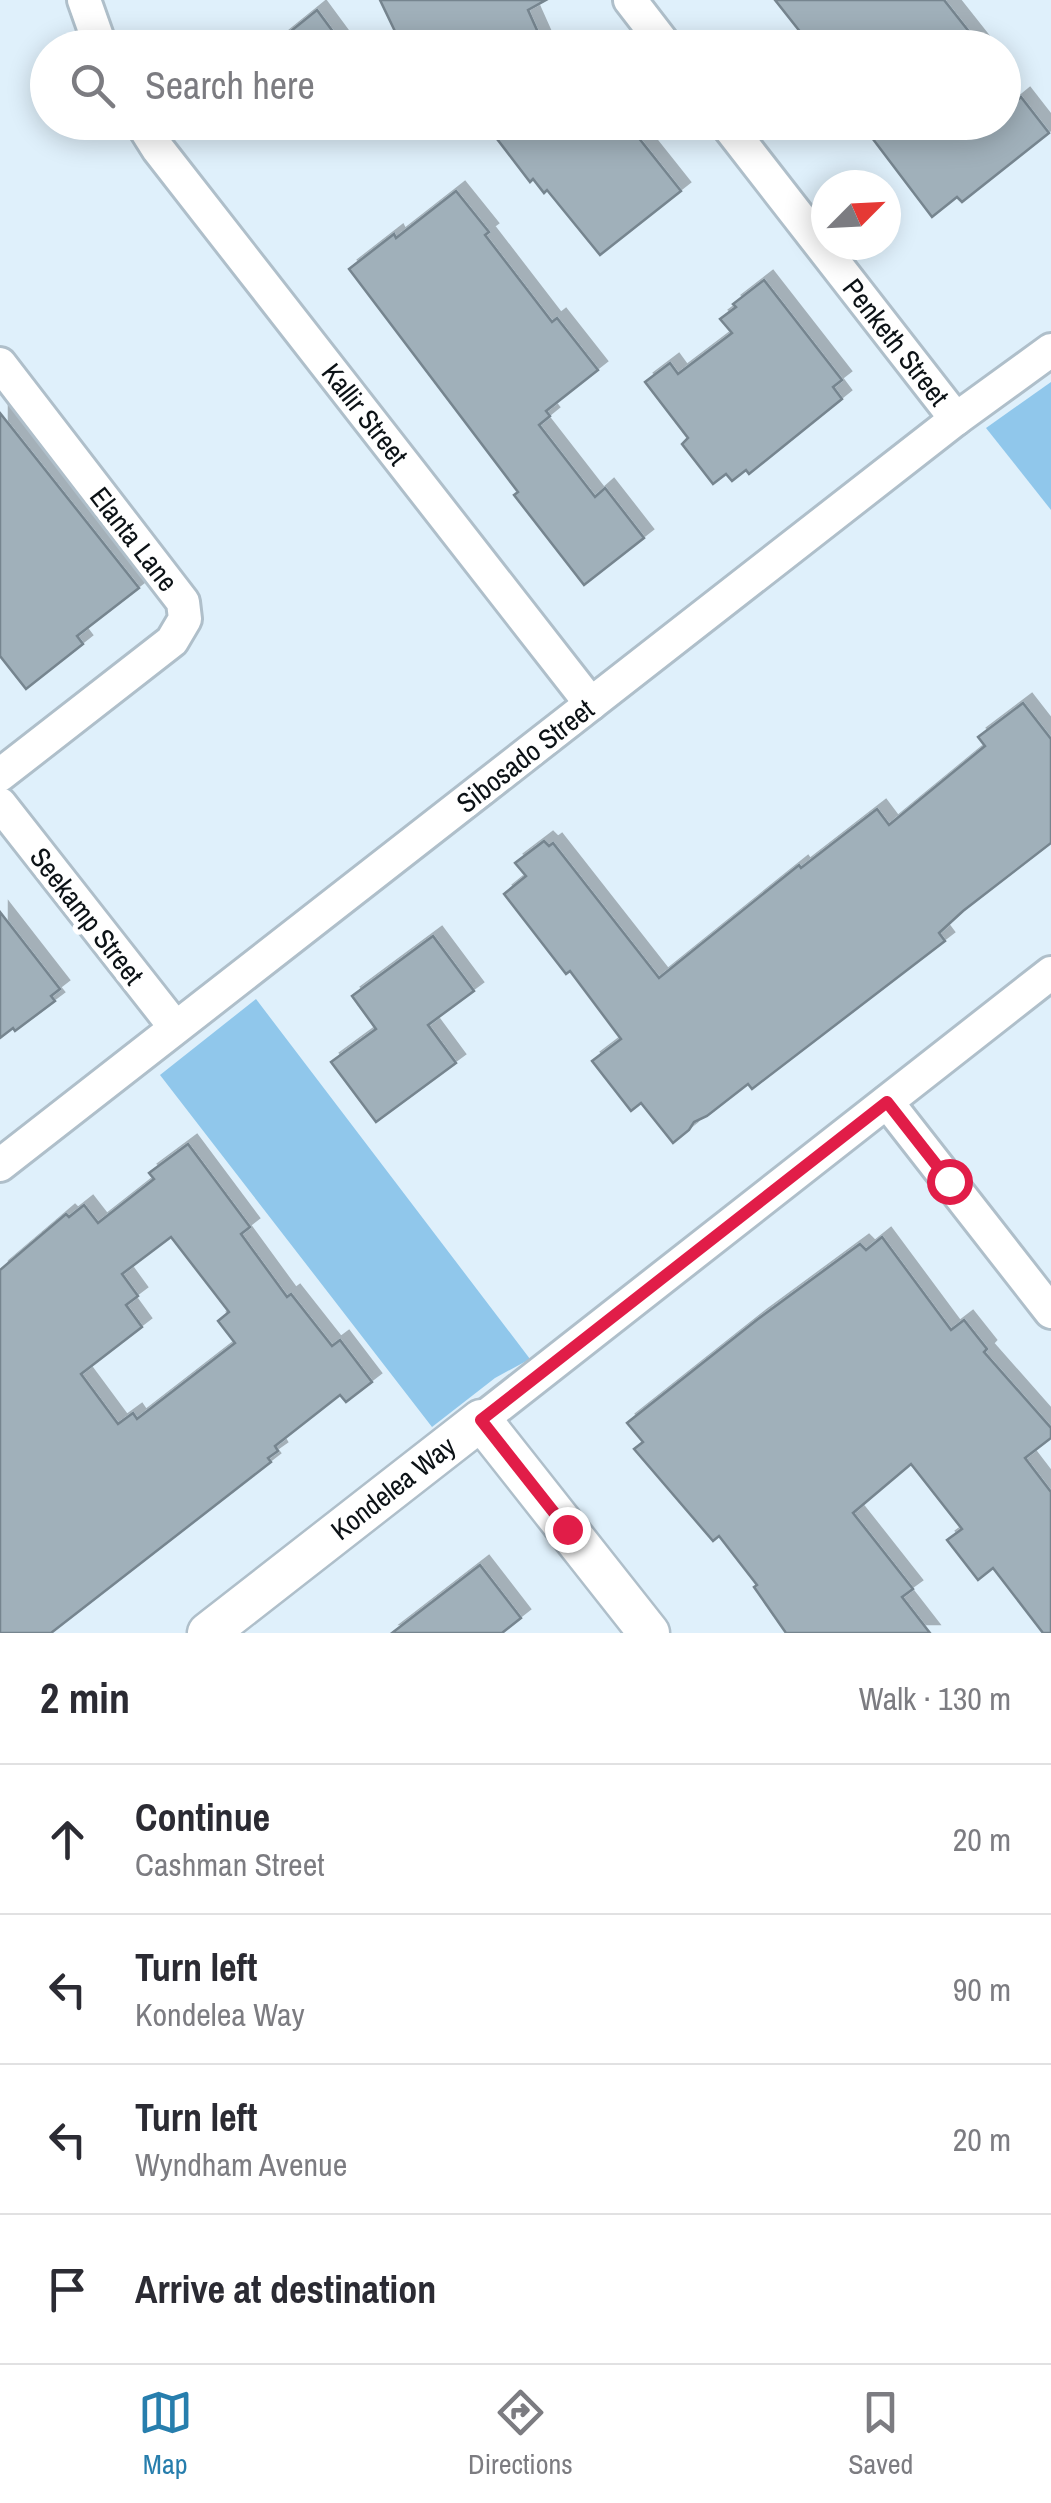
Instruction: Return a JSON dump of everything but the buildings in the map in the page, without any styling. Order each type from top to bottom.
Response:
[{"type":"street","points":[[84,0],[95,30]]},
{"type":"street","points":[[630,0],[653,30]]},
{"type":"street","name":"Kallir Street","points":[[152,140],[592,704]]},
{"type":"street","name":"Penketh Street","points":[[739,140],[956,420]]},
{"type":"street","name":"Sibosado Street","points":[[0,1165],[1051,350]]},
{"type":"street","name":"Elanta Lane","points":[[0,364],[184,602],[184,620],[172,641],[0,775]]},
{"type":"street","name":"Seekamp Street","points":[[0,804],[175,1027]]},
{"type":"street","name":"Kondelea Way","points":[[208,1633],[1051,973]]},
{"type":"street","points":[[887,1102],[1051,1312]]},
{"type":"street","points":[[481,1420],[649,1633]]},
{"type":"shaded area","points":[[1051,382],[1051,510],[986,428]]},
{"type":"shaded area","points":[[256,999],[530,1359],[495,1378],[432,1427],[160,1075]]},
{"type":"route","points":[[567,1529],[481,1420],[887,1102],[949,1181]]}]
